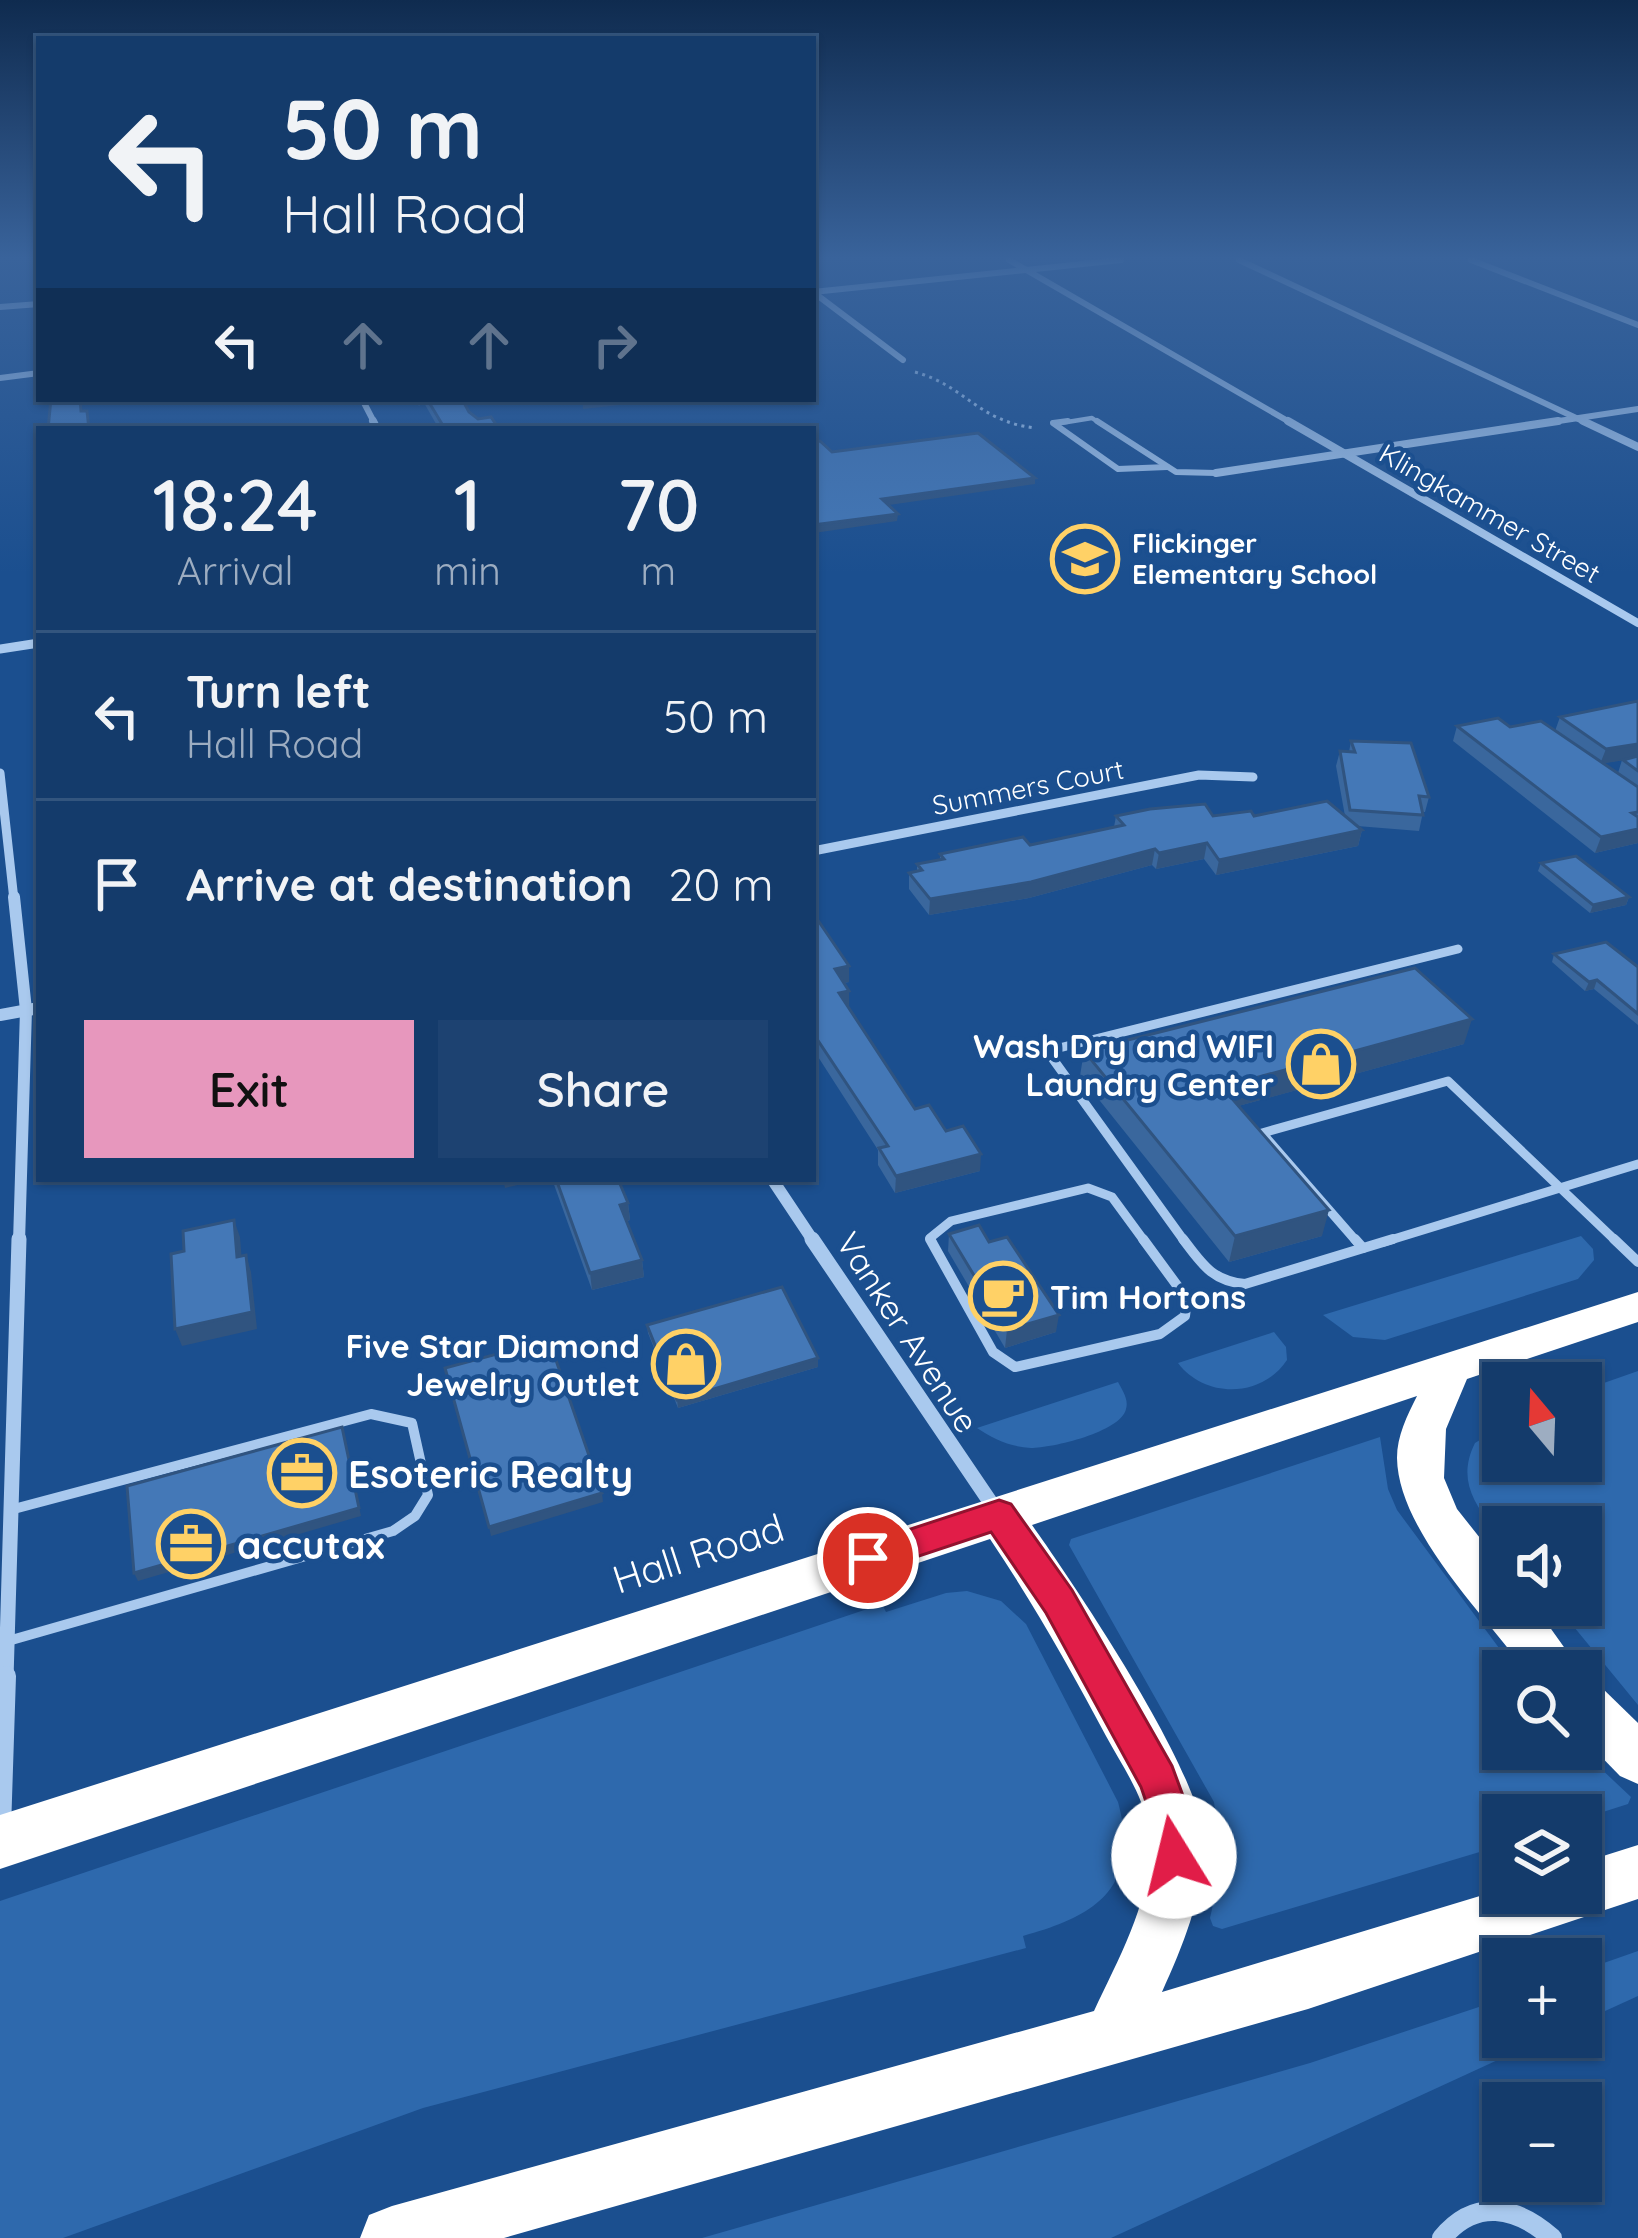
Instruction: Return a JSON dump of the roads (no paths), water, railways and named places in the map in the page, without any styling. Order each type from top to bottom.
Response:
[{"type":"highway","name":"Hall Road","points":[[1,1842],[1638,1307]]},
{"type":"highway","points":[[1451,1369],[1422,1432],[1419,1463],[1424,1493],[1439,1520],[1482,1576]]},
{"type":"highway","points":[[999,1515],[1059,1602],[1158,1780],[1175,1828],[1173,1885],[1156,1941],[1113,2035]]},
{"type":"highway","points":[[1521,1626],[1540,1650]]},
{"type":"highway","points":[[1602,1723],[1638,1760]]},
{"type":"highway","points":[[1602,1884],[1638,1871]]},
{"type":"highway","points":[[392,2238],[1308,1980],[1510,1914]]},
{"type":"street","name":"Klingkammer Street","points":[[1191,364],[1638,623]]},
{"type":"street","points":[[1463,364],[1638,447]]},
{"type":"street","points":[[0,377],[36,374]]},
{"type":"street","points":[[1216,473],[1638,410]]},
{"type":"street","points":[[0,649],[36,643]]},
{"type":"street","points":[[0,773],[32,1009],[1,1842]]},
{"type":"street","name":"Summers Court","points":[[816,850],[1198,775],[1252,777]]},
{"type":"street","points":[[0,1015],[32,1009]]},
{"type":"street","name":"Vanker Avenue","points":[[774,1182],[999,1515]]},
{"type":"street","points":[[1442,2238],[1456,2219],[1475,2209],[1498,2208],[1523,2216],[1552,2238]]},
{"type":"lane","points":[[1167,467],[1118,469],[1053,423],[1092,418],[1167,467],[1188,474],[1216,473]]},
{"type":"lane","points":[[1458,949],[1059,1048],[1050,1055],[1208,1271],[1224,1282],[1245,1284],[1638,1164]]},
{"type":"lane","points":[[1364,1248],[1262,1133],[1448,1082],[1638,1262]]},
{"type":"lane","points":[[1088,1188],[1106,1193],[1188,1307],[1171,1328],[1128,1341],[1024,1367],[1006,1363],[993,1352],[929,1245],[930,1238],[951,1221],[1064,1191],[1088,1188]]},
{"type":"lane","points":[[6,1642],[393,1531],[427,1501],[428,1486],[412,1423],[371,1414],[10,1510]]},
{"type":"place","name":"Flickinger Elementary School","points":[[1085,559]]},
{"type":"place","name":"Wash Dry and WIFI Laundry Center","points":[[1321,1064]]},
{"type":"place","name":"Tim Hortons","points":[[1003,1296]]},
{"type":"place","name":"Five Star Diamond Jewelry Outlet","points":[[686,1364]]},
{"type":"place","name":"Esoteric Realty","points":[[302,1473]]},
{"type":"place","name":"accutax","points":[[191,1544]]}]
